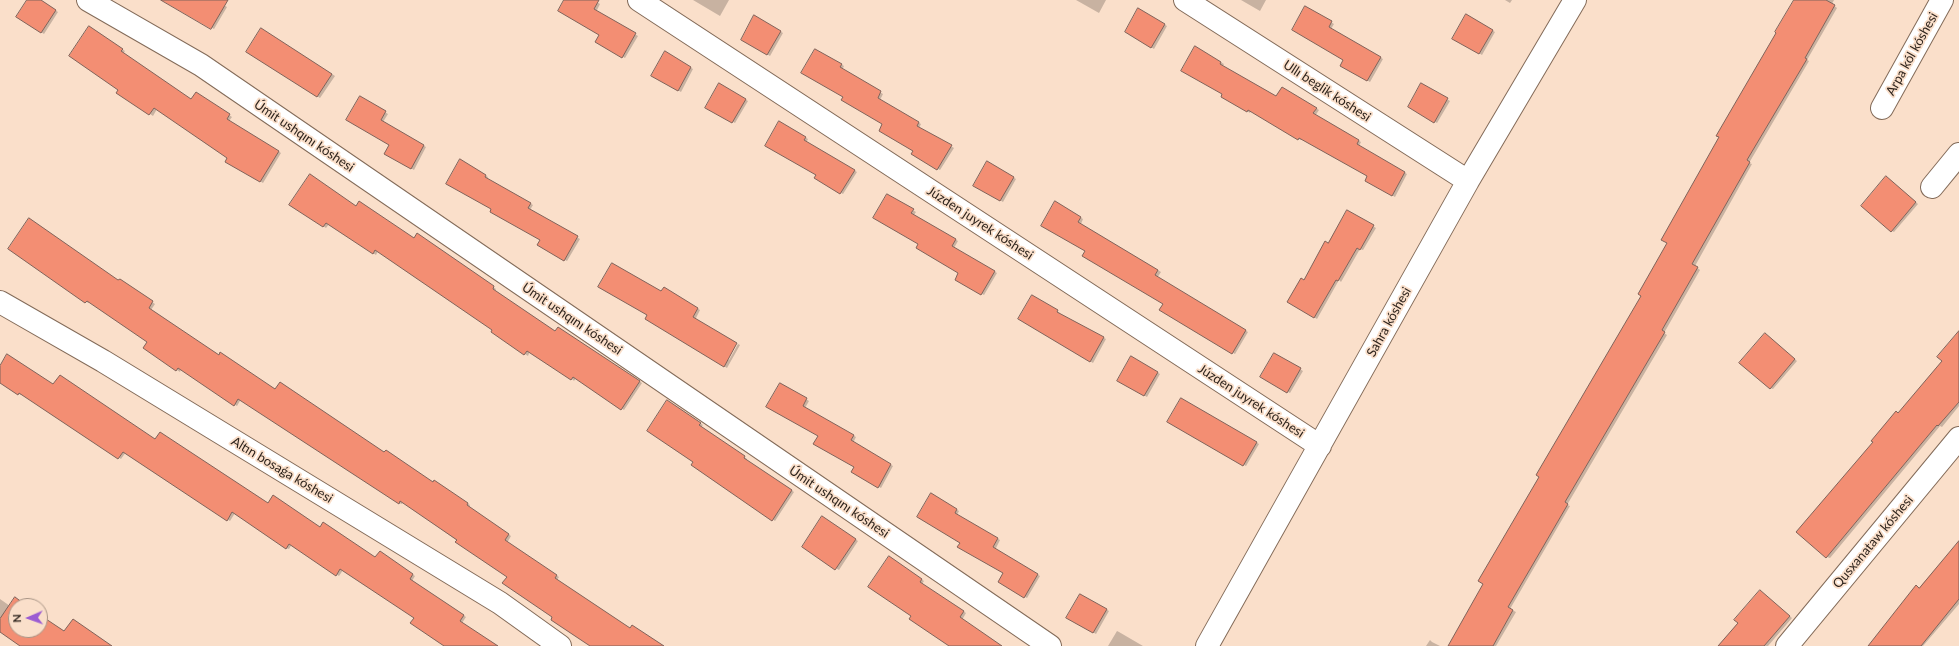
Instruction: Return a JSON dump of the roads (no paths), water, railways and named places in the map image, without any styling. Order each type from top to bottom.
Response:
[{"type":"street","name":"Úmit ushqını kóshesi","points":[[88,0],[201,66],[1050,646]]},
{"type":"street","name":"Júzden juyrek kóshesi","points":[[640,0],[1320,446]]},
{"type":"street","name":"Ullı beglik kóshesi","points":[[1185,0],[1468,181]]},
{"type":"street","name":"Sahra kóshesi","points":[[1207,646],[1468,181],[1575,0]]},
{"type":"street","name":"Arpa kól kóshesi","points":[[1882,108],[1942,0]]},
{"type":"street","points":[[1932,187],[1959,154]]},
{"type":"street","name":"Altın bosaǵa kóshesi","points":[[0,302],[103,361],[486,595],[560,646]]},
{"type":"street","name":"Qusxanataw kóshesi","points":[[1787,646],[1959,438]]}]
